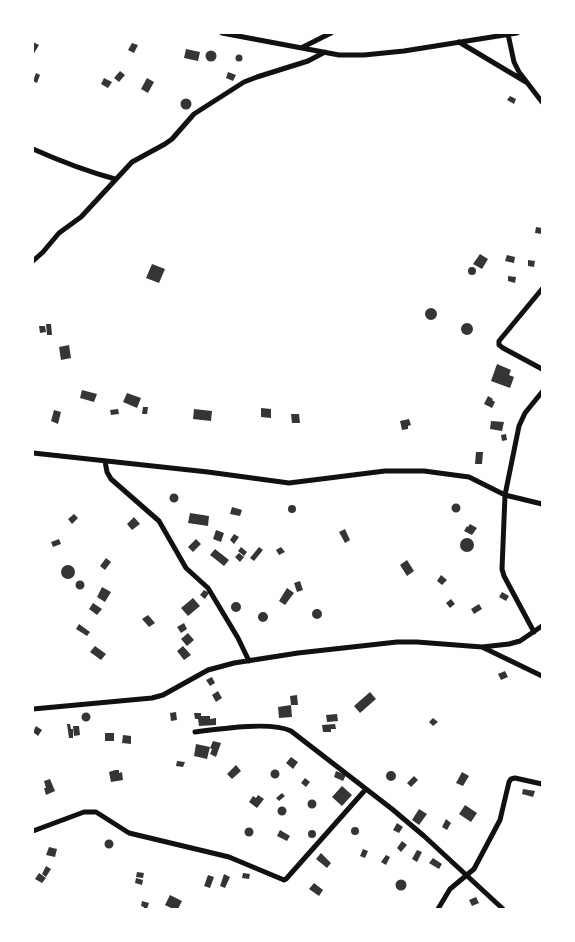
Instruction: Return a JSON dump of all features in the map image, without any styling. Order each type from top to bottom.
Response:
[{"type":"street","points":[[222,33],[339,55],[414,50],[517,33]]},
{"type":"street","points":[[301,48],[331,33]]},
{"type":"street","points":[[508,34],[514,62],[542,102]]},
{"type":"street","points":[[459,42],[526,82]]},
{"type":"street","points":[[33,261],[59,233],[81,217],[132,162],[165,144],[194,114],[244,82],[308,61],[325,52]]},
{"type":"street","points":[[33,149],[58,161],[115,179]]},
{"type":"street","points":[[542,289],[499,341],[499,345],[542,369]]},
{"type":"street","points":[[534,632],[502,569],[505,495],[519,426],[525,413],[542,392]]},
{"type":"street","points":[[33,453],[289,483],[385,471],[424,471],[469,477],[505,495],[542,504]]},
{"type":"street","points":[[105,461],[111,479],[154,515],[186,568],[208,588],[249,661]]},
{"type":"street","points":[[33,709],[152,698],[163,695],[208,670],[234,663],[397,642],[482,647],[509,644],[520,641],[542,626]]},
{"type":"street","points":[[482,647],[542,676]]},
{"type":"street","points":[[195,732],[228,728],[279,726],[285,728],[408,822],[503,909]]},
{"type":"street","points":[[438,909],[450,889],[474,869],[500,820],[511,779],[542,784]]},
{"type":"street","points":[[33,831],[84,812],[96,812],[125,832],[229,857],[284,880],[366,789]]},
{"type":"building","points":[[33,42],[39,45],[33,55]]},
{"type":"building","points":[[132,43],[138,45],[134,53],[128,50]]},
{"type":"building","points":[[186,49],[200,52],[198,61],[184,58]]},
{"type":"building","points":[[211,51],[215,52],[215,60],[211,61],[207,60],[206,56],[207,52]]},
{"type":"building","points":[[239,54],[243,58],[239,62],[235,58]]},
{"type":"building","points":[[120,71],[125,75],[119,82],[114,78]]},
{"type":"building","points":[[228,72],[236,75],[233,81],[226,78]]},
{"type":"building","points":[[36,73],[40,75],[37,83],[33,81]]},
{"type":"building","points":[[104,78],[112,82],[108,88],[101,84]]},
{"type":"building","points":[[147,78],[154,82],[148,93],[141,89]]},
{"type":"building","points":[[510,96],[516,99],[514,104],[507,100]]},
{"type":"building","points":[[186,99],[190,100],[190,108],[186,109],[182,108],[181,104],[182,100]]},
{"type":"building","points":[[536,227],[542,228],[542,234],[535,233]]},
{"type":"building","points":[[480,254],[488,259],[482,269],[473,264]]},
{"type":"building","points":[[507,255],[515,257],[514,263],[505,261]]},
{"type":"building","points":[[528,260],[535,261],[534,267],[528,266]]},
{"type":"building","points":[[152,264],[165,269],[159,283],[146,278]]},
{"type":"building","points":[[472,267],[476,271],[472,275],[468,271]]},
{"type":"building","points":[[508,276],[516,277],[515,283],[508,281]]},
{"type":"building","points":[[431,308],[437,314],[431,320],[425,314]]},
{"type":"building","points":[[467,323],[473,329],[467,335],[461,329]]},
{"type":"building","points":[[46,324],[51,324],[52,335],[47,335]]},
{"type":"building","points":[[39,326],[45,326],[46,332],[40,333]]},
{"type":"building","points":[[69,345],[71,358],[61,360],[59,347]]},
{"type":"building","points":[[497,364],[511,370],[509,375],[514,377],[510,388],[491,381]]},
{"type":"building","points":[[82,390],[97,394],[94,402],[80,398]]},
{"type":"building","points":[[127,393],[141,398],[137,408],[123,402]]},
{"type":"building","points":[[488,396],[495,402],[492,408],[484,404]]},
{"type":"building","points":[[143,407],[148,407],[147,414],[142,414]]},
{"type":"building","points":[[261,408],[271,409],[271,418],[261,417]]},
{"type":"building","points":[[118,409],[119,414],[111,415],[110,410]]},
{"type":"building","points":[[194,409],[212,411],[211,421],[193,419]]},
{"type":"building","points":[[54,410],[61,412],[58,424],[51,421]]},
{"type":"building","points":[[291,414],[299,414],[300,423],[292,423]]},
{"type":"building","points":[[409,419],[411,425],[408,429],[402,430],[400,421]]},
{"type":"building","points":[[491,421],[504,422],[502,431],[490,429]]},
{"type":"building","points":[[506,434],[507,440],[502,441],[501,435]]},
{"type":"building","points":[[476,452],[483,452],[482,464],[475,464]]},
{"type":"building","points":[[174,494],[178,498],[174,502],[170,498]]},
{"type":"building","points":[[456,503],[461,508],[456,513],[451,508]]},
{"type":"building","points":[[292,505],[296,509],[292,513],[288,509]]},
{"type":"building","points":[[232,507],[242,510],[240,516],[230,514]]},
{"type":"building","points":[[190,513],[209,516],[208,526],[188,523]]},
{"type":"building","points":[[74,514],[78,518],[72,524],[68,519]]},
{"type":"building","points":[[134,517],[140,524],[132,530],[127,524]]},
{"type":"building","points":[[470,524],[477,528],[472,535],[464,531]]},
{"type":"building","points":[[345,529],[350,540],[345,543],[339,532]]},
{"type":"building","points":[[216,530],[224,533],[221,542],[213,539]]},
{"type":"building","points":[[234,534],[239,537],[234,544],[230,540]]},
{"type":"building","points":[[464,538],[470,538],[474,545],[470,552],[464,552],[460,548],[460,542]]},
{"type":"building","points":[[59,539],[61,544],[53,547],[51,542]]},
{"type":"building","points":[[196,539],[201,544],[193,552],[188,547]]},
{"type":"building","points":[[241,547],[247,552],[244,556],[238,551]]},
{"type":"building","points":[[259,547],[263,550],[254,561],[250,558]]},
{"type":"building","points":[[281,547],[285,552],[279,555],[276,550]]},
{"type":"building","points":[[215,549],[229,560],[224,566],[210,555]]},
{"type":"building","points":[[239,553],[244,557],[240,562],[235,557]]},
{"type":"building","points":[[106,558],[111,562],[105,570],[100,566]]},
{"type":"building","points":[[407,560],[414,571],[407,576],[400,565]]},
{"type":"building","points":[[65,565],[71,565],[75,572],[71,579],[65,579],[61,575],[61,569]]},
{"type":"building","points":[[441,575],[447,580],[442,585],[437,581]]},
{"type":"building","points":[[80,581],[84,585],[80,589],[76,585]]},
{"type":"building","points":[[300,581],[303,590],[297,592],[294,583]]},
{"type":"building","points":[[102,587],[111,592],[105,602],[97,597]]},
{"type":"building","points":[[287,588],[294,593],[285,605],[279,601]]},
{"type":"building","points":[[204,590],[209,593],[205,599],[200,595]]},
{"type":"building","points":[[502,592],[509,596],[506,601],[499,597]]},
{"type":"building","points":[[193,598],[200,606],[188,616],[181,608]]},
{"type":"building","points":[[451,599],[455,604],[450,608],[446,603]]},
{"type":"building","points":[[236,602],[241,607],[236,612],[231,607]]},
{"type":"building","points":[[93,603],[102,609],[97,615],[89,609]]},
{"type":"building","points":[[479,604],[482,609],[474,614],[471,609]]},
{"type":"building","points":[[317,609],[322,614],[317,619],[312,614]]},
{"type":"building","points":[[263,612],[268,617],[263,622],[258,617]]},
{"type":"building","points":[[148,615],[155,623],[149,627],[142,619]]},
{"type":"building","points":[[184,623],[187,629],[181,633],[177,627]]},
{"type":"building","points":[[79,624],[90,632],[87,636],[76,629]]},
{"type":"building","points":[[188,633],[194,640],[187,646],[181,639]]},
{"type":"building","points":[[95,646],[106,654],[101,660],[90,652]]},
{"type":"building","points":[[183,646],[191,655],[184,660],[177,651]]},
{"type":"building","points":[[505,671],[508,677],[501,680],[498,674]]},
{"type":"building","points":[[212,677],[215,683],[210,686],[206,680]]},
{"type":"building","points":[[218,691],[222,698],[216,702],[212,695]]},
{"type":"building","points":[[370,692],[376,699],[360,713],[354,706]]},
{"type":"building","points":[[297,695],[298,705],[291,705],[290,696]]},
{"type":"building","points":[[291,705],[292,717],[279,718],[278,707]]},
{"type":"building","points":[[176,712],[177,720],[171,721],[170,713]]},
{"type":"building","points":[[86,713],[90,717],[86,721],[82,717]]},
{"type":"building","points":[[194,713],[210,716],[210,719],[216,718],[216,725],[199,726]]},
{"type":"building","points":[[337,714],[338,721],[327,722],[326,715]]},
{"type":"building","points":[[433,718],[438,722],[433,726],[429,722]]},
{"type":"building","points":[[67,724],[70,724],[73,729],[73,738],[69,738]]},
{"type":"building","points":[[335,724],[336,729],[323,732],[322,725]]},
{"type":"building","points":[[36,726],[42,730],[38,736],[33,732]]},
{"type":"building","points":[[73,726],[79,726],[80,735],[74,736]]},
{"type":"building","points":[[105,733],[114,733],[114,741],[105,741]]},
{"type":"building","points":[[123,735],[131,736],[131,744],[122,743]]},
{"type":"building","points":[[213,741],[221,743],[216,757],[210,754]]},
{"type":"building","points":[[196,744],[210,747],[207,759],[194,756]]},
{"type":"building","points":[[291,757],[298,762],[293,769],[286,763]]},
{"type":"building","points":[[177,761],[185,762],[183,767],[176,766]]},
{"type":"building","points":[[236,765],[241,771],[232,779],[227,774]]},
{"type":"building","points":[[115,770],[122,772],[123,780],[111,782],[109,772]]},
{"type":"building","points":[[275,770],[279,774],[275,778],[271,774]]},
{"type":"building","points":[[336,771],[346,775],[343,781],[334,777]]},
{"type":"building","points":[[391,771],[395,772],[395,780],[391,781],[387,780],[386,776],[387,772]]},
{"type":"building","points":[[462,772],[469,776],[463,786],[456,783]]},
{"type":"building","points":[[414,776],[418,780],[411,787],[407,783]]},
{"type":"building","points":[[305,778],[310,782],[306,787],[301,783]]},
{"type":"building","points":[[50,779],[55,791],[46,795],[44,781]]},
{"type":"building","points":[[342,786],[352,795],[342,806],[332,797]]},
{"type":"building","points":[[523,789],[535,791],[533,797],[522,794]]},
{"type":"building","points":[[282,793],[285,796],[279,801],[276,798]]},
{"type":"building","points":[[258,795],[264,799],[257,808],[249,802],[253,796],[256,798]]},
{"type":"building","points":[[312,800],[316,804],[312,808],[308,804]]},
{"type":"building","points":[[465,805],[477,813],[471,822],[459,814]]},
{"type":"building","points":[[282,807],[286,811],[282,815],[278,811]]},
{"type":"building","points":[[419,809],[427,814],[419,825],[412,820]]},
{"type":"building","points":[[446,819],[451,823],[447,830],[442,827]]},
{"type":"building","points":[[397,823],[403,827],[399,833],[393,830]]},
{"type":"building","points":[[355,827],[359,831],[355,835],[351,831]]},
{"type":"building","points":[[249,828],[253,832],[249,836],[245,832]]},
{"type":"building","points":[[280,830],[290,836],[287,841],[277,836]]},
{"type":"building","points":[[312,830],[316,834],[312,838],[308,834]]},
{"type":"building","points":[[109,839],[114,844],[109,849],[104,844]]},
{"type":"building","points":[[402,841],[407,845],[401,852],[397,848]]},
{"type":"building","points":[[49,847],[57,849],[55,857],[46,855]]},
{"type":"building","points":[[363,849],[368,851],[365,858],[360,856]]},
{"type":"building","points":[[417,850],[422,852],[417,862],[412,859]]},
{"type":"building","points":[[321,853],[331,863],[327,868],[316,859]]},
{"type":"building","points":[[386,855],[390,857],[386,865],[381,862]]},
{"type":"building","points":[[433,858],[442,864],[439,869],[429,863]]},
{"type":"building","points":[[46,866],[51,869],[46,877],[42,874]]},
{"type":"building","points":[[137,872],[144,873],[143,878],[136,877]]},
{"type":"building","points":[[39,873],[46,878],[42,883],[35,879]]},
{"type":"building","points":[[243,873],[250,874],[249,879],[242,878]]},
{"type":"building","points":[[224,874],[230,877],[225,888],[220,886]]},
{"type":"building","points":[[208,875],[214,877],[210,888],[204,886]]},
{"type":"building","points":[[136,878],[143,880],[142,885],[135,883]]},
{"type":"building","points":[[401,879],[407,885],[401,891],[395,885]]},
{"type":"building","points":[[314,883],[323,890],[319,896],[309,889]]},
{"type":"building","points":[[170,895],[182,901],[178,909],[165,905]]},
{"type":"building","points":[[476,897],[479,903],[472,906],[469,900]]},
{"type":"building","points":[[142,901],[149,903],[147,909],[141,906]]}]
